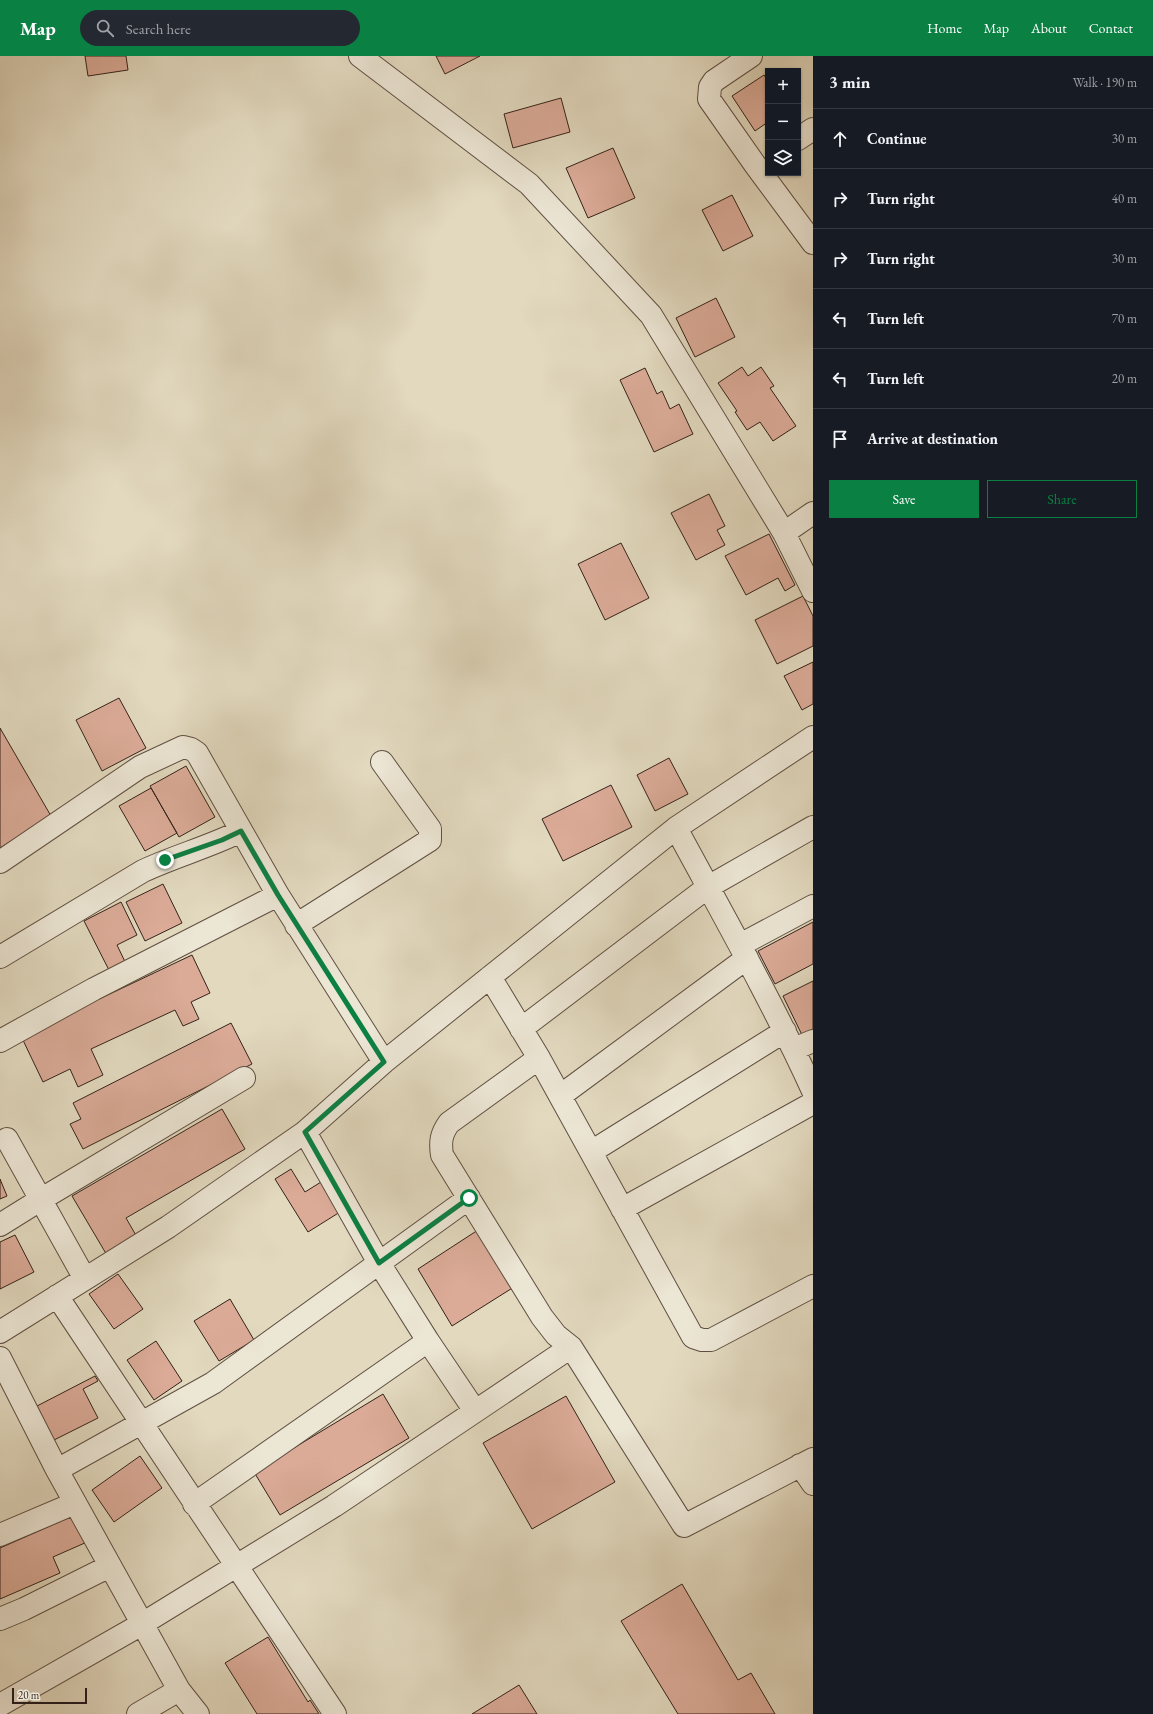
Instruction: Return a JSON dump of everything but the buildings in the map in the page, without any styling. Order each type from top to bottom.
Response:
[{"type":"street","points":[[360,56],[530,184],[651,315],[784,533],[813,591]]},
{"type":"street","points":[[751,56],[714,81],[710,87],[709,99],[762,162],[813,243]]},
{"type":"street","points":[[801,137],[813,129]]},
{"type":"street","points":[[784,533],[813,513]]},
{"type":"street","points":[[0,1332],[168,1227],[305,1132],[384,1062],[676,828],[813,737]]},
{"type":"street","points":[[0,862],[140,767],[183,747],[191,749],[197,753],[278,895],[384,1062]]},
{"type":"street","points":[[296,924],[430,840],[430,829],[382,762]]},
{"type":"street","points":[[521,1029],[708,887],[813,827]]},
{"type":"street","points":[[676,828],[743,951],[797,1040],[813,1091]]},
{"type":"street","points":[[0,957],[143,871],[165,860],[222,840],[241,831]]},
{"type":"street","points":[[0,1041],[94,989],[278,895]]},
{"type":"street","points":[[560,1096],[743,951],[813,906]]},
{"type":"street","points":[[490,977],[539,1058],[693,1336],[697,1339],[711,1340],[813,1286]]},
{"type":"street","points":[[591,1152],[797,1040]]},
{"type":"street","points":[[539,1058],[454,1118],[444,1129],[441,1146],[442,1155],[542,1317],[556,1335],[571,1347],[684,1526],[807,1462],[813,1484]]},
{"type":"street","points":[[0,1225],[244,1078]]},
{"type":"street","points":[[622,1209],[813,1103]]},
{"type":"street","points":[[305,1132],[379,1263],[428,1341],[475,1411]]},
{"type":"street","points":[[7,1139],[85,1279]]},
{"type":"street","points":[[57,1470],[213,1383],[469,1198]]},
{"type":"street","points":[[57,1296],[335,1714]]},
{"type":"street","points":[[194,1504],[428,1341]]},
{"type":"street","points":[[0,1705],[142,1624],[334,1506],[571,1347]]},
{"type":"street","points":[[0,1358],[57,1470],[142,1624],[179,1690],[198,1714]]},
{"type":"street","points":[[0,1535],[75,1503]]},
{"type":"street","points":[[0,1619],[24,1609],[110,1566]]},
{"type":"street","points":[[138,1714],[179,1690]]},
{"type":"route","points":[[165,860],[202,848],[241,831],[278,895],[384,1062],[305,1132],[379,1263],[469,1198]]}]
